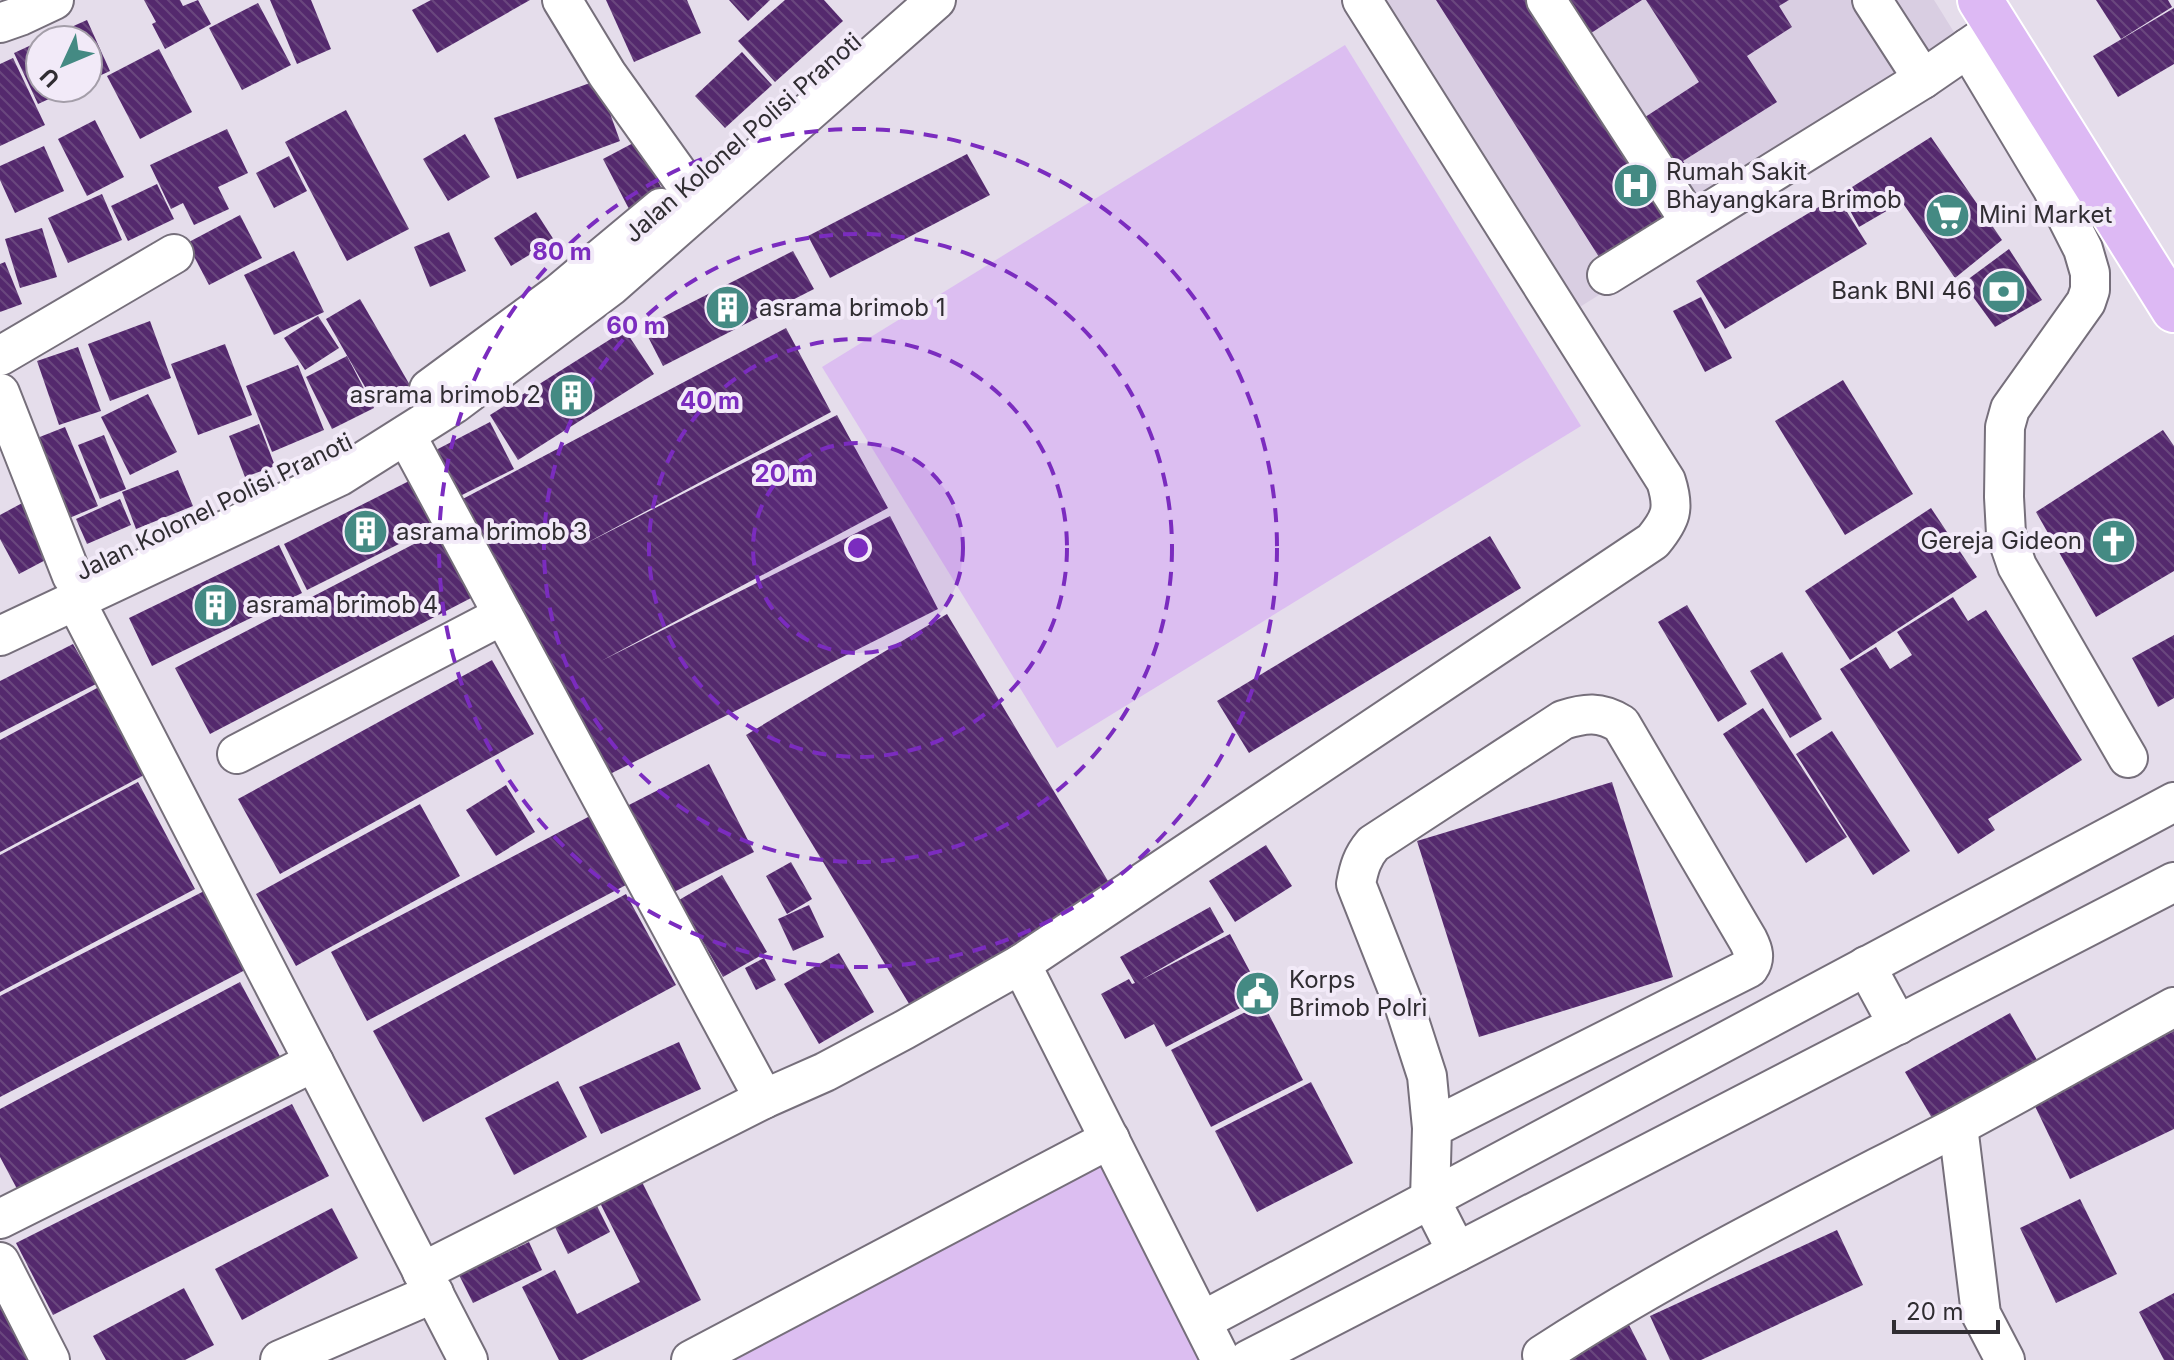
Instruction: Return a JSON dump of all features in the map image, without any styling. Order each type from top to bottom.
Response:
[{"type":"main road","points":[[1982,25],[2068,179],[2174,310]]},
{"type":"street","points":[[0,23],[54,0]]},
{"type":"street","points":[[562,0],[607,74],[687,186]]},
{"type":"street","name":"Jalan Kolonel Polisi Pranoti","points":[[0,609],[74,588],[362,435],[461,367],[558,294],[904,0]]},
{"type":"street","points":[[0,636],[74,588],[340,476],[496,375],[611,286],[936,0]]},
{"type":"street","points":[[280,1360],[428,1283],[764,1099],[825,1072],[1021,964],[1653,541],[1669,518],[1671,503],[1666,481],[1362,0]]},
{"type":"street","points":[[1546,0],[1690,222]]},
{"type":"street","points":[[1872,0],[1923,79]]},
{"type":"street","points":[[1607,275],[1923,79],[1982,25]]},
{"type":"street","points":[[2068,179],[2090,273],[2090,290],[2086,302],[2010,409],[2005,427],[2003,472],[2006,534],[2017,566],[2128,758]]},
{"type":"street","points":[[0,356],[174,254]]},
{"type":"street","points":[[0,393],[74,588],[468,1360]]},
{"type":"street","points":[[406,435],[764,1099]]},
{"type":"street","points":[[237,754],[503,615]]},
{"type":"street","points":[[1432,1128],[1749,968],[1753,963],[1754,955],[1748,940],[1621,724],[1609,717],[1586,713],[1563,720],[1373,844],[1361,860],[1356,884],[1405,1008],[1427,1076],[1432,1128],[1430,1199],[1457,1252]]},
{"type":"street","points":[[1202,1321],[2174,802]]},
{"type":"street","points":[[1248,1360],[2174,882]]},
{"type":"street","points":[[1021,964],[1221,1360]]},
{"type":"street","points":[[1866,966],[1898,1025]]},
{"type":"street","points":[[1544,1360],[1542,1355],[1601,1318],[1789,1212],[1958,1126],[2174,1007]]},
{"type":"street","points":[[0,1219],[314,1062]]},
{"type":"street","points":[[1958,1126],[1981,1314],[2005,1360]]},
{"type":"street","points":[[691,1360],[1110,1139]]},
{"type":"street","points":[[0,1262],[50,1360]]},
{"type":"shaded area","name":"Rumah Sakit Bhayangkara Brimob","points":[[1380,0],[1934,0],[1972,61],[1575,310]]},
{"type":"shaded area","points":[[1345,45],[1581,426],[1057,748],[822,367]]},
{"type":"shaded area","points":[[1096,1157],[1205,1360],[716,1360]]},
{"type":"building","points":[[144,0],[180,0],[183,6],[198,0],[211,24],[165,49]]},
{"type":"building","points":[[270,0],[311,0],[331,49],[297,64]]},
{"type":"building","points":[[431,0],[530,0],[437,53],[412,10]]},
{"type":"building","points":[[606,0],[687,0],[701,33],[634,62]]},
{"type":"building","points":[[729,0],[770,0],[748,21]]},
{"type":"building","points":[[785,0],[824,0],[843,21],[775,82],[738,41]]},
{"type":"building","points":[[1436,0],[1642,0],[1585,37],[1639,121],[1699,82],[1646,0],[1789,0],[1779,6],[1792,27],[1747,56],[1777,102],[1683,161],[1694,177],[1665,195],[1681,221],[1606,268]]},
{"type":"building","points":[[2096,0],[2168,0],[2172,7],[2121,39]]},
{"type":"building","points":[[258,3],[291,65],[242,90],[209,28]]},
{"type":"building","points":[[2174,8],[2174,64],[2118,97],[2093,56]]},
{"type":"building","points":[[24,48],[24,74],[14,53]]},
{"type":"building","points":[[159,49],[192,112],[140,139],[107,76]]},
{"type":"building","points":[[742,52],[772,85],[725,128],[695,96]]},
{"type":"building","points":[[13,58],[24,81],[24,104],[35,104],[45,125],[0,146],[0,64]]},
{"type":"building","points":[[104,58],[110,71],[104,74]]},
{"type":"building","points":[[598,80],[620,141],[517,179],[494,118]]},
{"type":"building","points":[[346,110],[409,229],[347,261],[285,142]]},
{"type":"building","points":[[95,120],[124,177],[87,196],[58,139]]},
{"type":"building","points":[[227,129],[248,173],[218,187],[229,209],[194,225],[183,203],[171,209],[150,165]]},
{"type":"building","points":[[465,134],[490,177],[448,201],[423,159]]},
{"type":"building","name":"Mini Market","points":[[1931,137],[2002,240],[1955,278],[1902,202],[1859,227],[1841,194]]},
{"type":"building","points":[[637,141],[663,191],[629,209],[603,159]]},
{"type":"building","points":[[44,146],[64,191],[15,213],[0,180],[0,166]]},
{"type":"building","points":[[967,154],[990,195],[830,278],[808,236]]},
{"type":"building","points":[[289,156],[307,191],[274,208],[256,173]]},
{"type":"building","points":[[157,184],[174,219],[128,241],[111,206]]},
{"type":"building","points":[[102,194],[122,240],[68,263],[48,218]]},
{"type":"building","points":[[1837,196],[1867,244],[1725,329],[1696,281]]},
{"type":"building","points":[[536,212],[554,240],[511,266],[494,238]]},
{"type":"building","points":[[240,215],[262,258],[209,285],[187,243]]},
{"type":"building","points":[[42,228],[57,277],[20,288],[5,239]]},
{"type":"building","points":[[449,232],[466,271],[430,287],[414,247]]},
{"type":"building","name":"Bank BNI 46","points":[[2009,249],[2042,300],[1995,327],[1963,283]]},
{"type":"building","points":[[294,251],[324,312],[274,335],[244,275]]},
{"type":"building","name":"asrama brimob 1","points":[[793,251],[814,289],[663,366],[643,327]]},
{"type":"building","points":[[5,262],[22,304],[0,312],[0,264]]},
{"type":"building","points":[[1701,297],[1732,358],[1705,372],[1673,311]]},
{"type":"building","points":[[360,299],[411,387],[376,406],[326,319]]},
{"type":"building","points":[[318,316],[339,348],[305,370],[284,338]]},
{"type":"building","points":[[150,321],[171,378],[110,401],[88,344]]},
{"type":"building","points":[[786,328],[831,412],[581,546],[837,415],[888,508],[601,661],[890,516],[938,609],[608,775],[457,502]]},
{"type":"building","name":"asrama brimob 2","points":[[625,330],[654,374],[518,460],[490,415]]},
{"type":"building","points":[[225,344],[252,415],[198,435],[171,364]]},
{"type":"building","points":[[78,347],[101,411],[59,425],[37,361]]},
{"type":"building","points":[[347,356],[374,408],[332,429],[306,377]]},
{"type":"building","points":[[298,365],[324,430],[272,452],[246,386]]},
{"type":"building","points":[[1843,380],[1913,494],[1845,535],[1775,421]]},
{"type":"building","points":[[148,394],[177,452],[130,475],[101,417]]},
{"type":"building","points":[[490,422],[514,469],[458,497],[434,451]]},
{"type":"building","points":[[259,424],[275,466],[245,477],[229,436]]},
{"type":"building","points":[[65,427],[98,506],[55,524],[22,444]]},
{"type":"building","name":"Gereja Gideon","points":[[2163,430],[2174,446],[2174,571],[2096,617],[2036,512]]},
{"type":"building","points":[[104,435],[126,489],[100,499],[78,445]]},
{"type":"building","points":[[178,470],[193,506],[136,529],[122,492]]},
{"type":"building","name":"asrama brimob 3","points":[[423,474],[447,520],[307,590],[284,544]]},
{"type":"building","points":[[120,499],[131,525],[87,544],[76,519]]},
{"type":"building","points":[[26,501],[55,555],[19,574],[0,539],[0,515]]},
{"type":"building","points":[[1931,508],[1977,577],[1850,660],[1805,591]]},
{"type":"building","points":[[437,532],[471,598],[210,734],[175,668]]},
{"type":"building","points":[[1490,536],[1521,588],[1249,753],[1217,701]]},
{"type":"building","name":"asrama brimob 4","points":[[279,545],[302,593],[152,666],[129,618]]},
{"type":"building","points":[[1953,597],[1968,621],[1986,610],[2082,760],[1988,819],[1995,830],[1958,854],[1840,669],[1876,647],[1890,669],[1912,655],[1897,632]]},
{"type":"building","points":[[1687,605],[1747,704],[1718,722],[1658,622]]},
{"type":"building","points":[[947,614],[1111,886],[911,1007],[746,735]]},
{"type":"building","points":[[2174,635],[2174,698],[2158,707],[2132,658]]},
{"type":"building","points":[[73,644],[96,684],[0,733],[0,681]]},
{"type":"building","points":[[1782,652],[1822,719],[1790,738],[1750,671]]},
{"type":"building","points":[[492,660],[534,734],[280,874],[238,799]]},
{"type":"building","points":[[99,687],[146,774],[0,852],[0,740]]},
{"type":"building","points":[[1763,708],[1847,837],[1806,863],[1723,734]]},
{"type":"building","points":[[1832,731],[1910,851],[1873,875],[1796,754]]},
{"type":"building","points":[[709,764],[754,852],[668,895],[623,808]]},
{"type":"building","points":[[138,782],[195,889],[0,992],[0,855]]},
{"type":"building","points":[[1612,782],[1673,977],[1479,1037],[1417,841]]},
{"type":"building","points":[[506,785],[535,832],[496,856],[466,810]]},
{"type":"building","points":[[420,804],[460,876],[296,966],[256,894]]},
{"type":"building","points":[[590,816],[626,885],[367,1021],[331,952]]},
{"type":"building","points":[[1266,845],[1292,886],[1235,922],[1209,881]]},
{"type":"building","points":[[791,862],[812,899],[787,914],[766,876]]},
{"type":"building","points":[[722,875],[767,952],[723,977],[679,900]]},
{"type":"building","points":[[208,889],[249,968],[0,1097],[0,996]]},
{"type":"building","points":[[626,894],[676,985],[423,1122],[373,1031]]},
{"type":"building","points":[[809,905],[824,937],[793,951],[778,919]]},
{"type":"building","points":[[1210,907],[1224,932],[1141,980],[1230,934],[1263,996],[1166,1047],[1154,1024],[1125,1039],[1101,994],[1129,979],[1132,984],[1135,983],[1120,957]]},
{"type":"building","points":[[839,953],[874,1012],[819,1044],[784,984]]},
{"type":"building","points":[[764,958],[776,980],[756,990],[745,968]]},
{"type":"building","points":[[240,982],[283,1062],[23,1200],[0,1157],[0,1109]]},
{"type":"building","points":[[1263,1003],[1303,1080],[1211,1127],[1171,1050]]},
{"type":"building","points":[[2010,1013],[2037,1060],[1932,1118],[1905,1072]]},
{"type":"building","points":[[2174,1031],[2174,1129],[2070,1179],[2032,1100]]},
{"type":"building","points":[[679,1042],[701,1089],[601,1134],[579,1087]]},
{"type":"building","points":[[558,1081],[587,1137],[514,1175],[485,1118]]},
{"type":"building","points":[[1311,1082],[1353,1163],[1257,1212],[1215,1131]]},
{"type":"building","points":[[292,1104],[329,1176],[53,1315],[16,1243]]},
{"type":"building","points":[[639,1176],[701,1300],[582,1360],[559,1360],[522,1287],[555,1270],[577,1314],[640,1282],[597,1197]]},
{"type":"building","points":[[2080,1199],[2117,1274],[2056,1303],[2020,1228]]},
{"type":"building","points":[[597,1206],[610,1232],[568,1254],[555,1227]]},
{"type":"building","points":[[332,1208],[358,1258],[242,1320],[215,1269]]},
{"type":"building","points":[[1837,1230],[1863,1285],[1701,1360],[1670,1360],[1650,1316]]},
{"type":"building","points":[[529,1242],[542,1270],[473,1303],[459,1275]]},
{"type":"building","points":[[184,1288],[214,1345],[185,1360],[106,1360],[93,1336]]},
{"type":"building","points":[[2174,1293],[2174,1360],[2164,1360],[2139,1312]]},
{"type":"building","points":[[0,1295],[33,1360],[0,1360]]},
{"type":"building","points":[[1627,1321],[1647,1360],[1554,1360]]},
{"type":"place","name":"Rumah Sakit Bhayangkara Brimob","points":[[1635,186]]},
{"type":"place","name":"Mini Market","points":[[1948,215]]},
{"type":"place","name":"Bank BNI 46","points":[[2003,291]]},
{"type":"place","name":"asrama brimob 1","points":[[728,308]]},
{"type":"place","name":"asrama brimob 2","points":[[572,395]]},
{"type":"place","name":"asrama brimob 3","points":[[365,532]]},
{"type":"place","name":"Gereja Gideon","points":[[2113,541]]},
{"type":"place","name":"asrama brimob 4","points":[[215,605]]},
{"type":"place","name":"Korps Brimob Polri","points":[[1258,994]]}]
